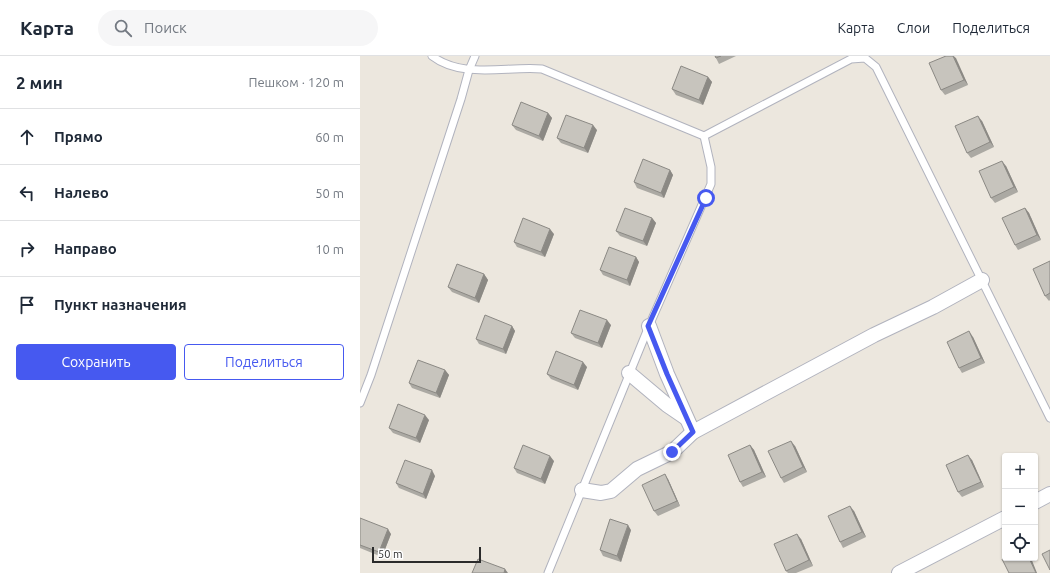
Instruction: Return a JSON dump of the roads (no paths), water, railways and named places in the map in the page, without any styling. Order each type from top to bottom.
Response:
[{"type":"street","points":[[582,490],[601,493],[611,491],[637,469],[672,452],[693,432],[874,335],[933,307],[982,280]]},
{"type":"street","points":[[648,326],[693,432]]},
{"type":"street","points":[[629,373],[667,405],[686,418]]},
{"type":"street","points":[[1038,500],[1050,494]]},
{"type":"street","points":[[899,573],[1002,520]]},
{"type":"lane","points":[[432,56],[438,61],[469,70],[526,68],[542,69],[704,136],[851,60],[865,58],[876,67],[1050,418]]},
{"type":"lane","points":[[360,403],[372,375],[461,100],[469,70],[475,56]]},
{"type":"lane","points":[[548,573],[648,326],[711,184],[711,167],[704,136]]}]
